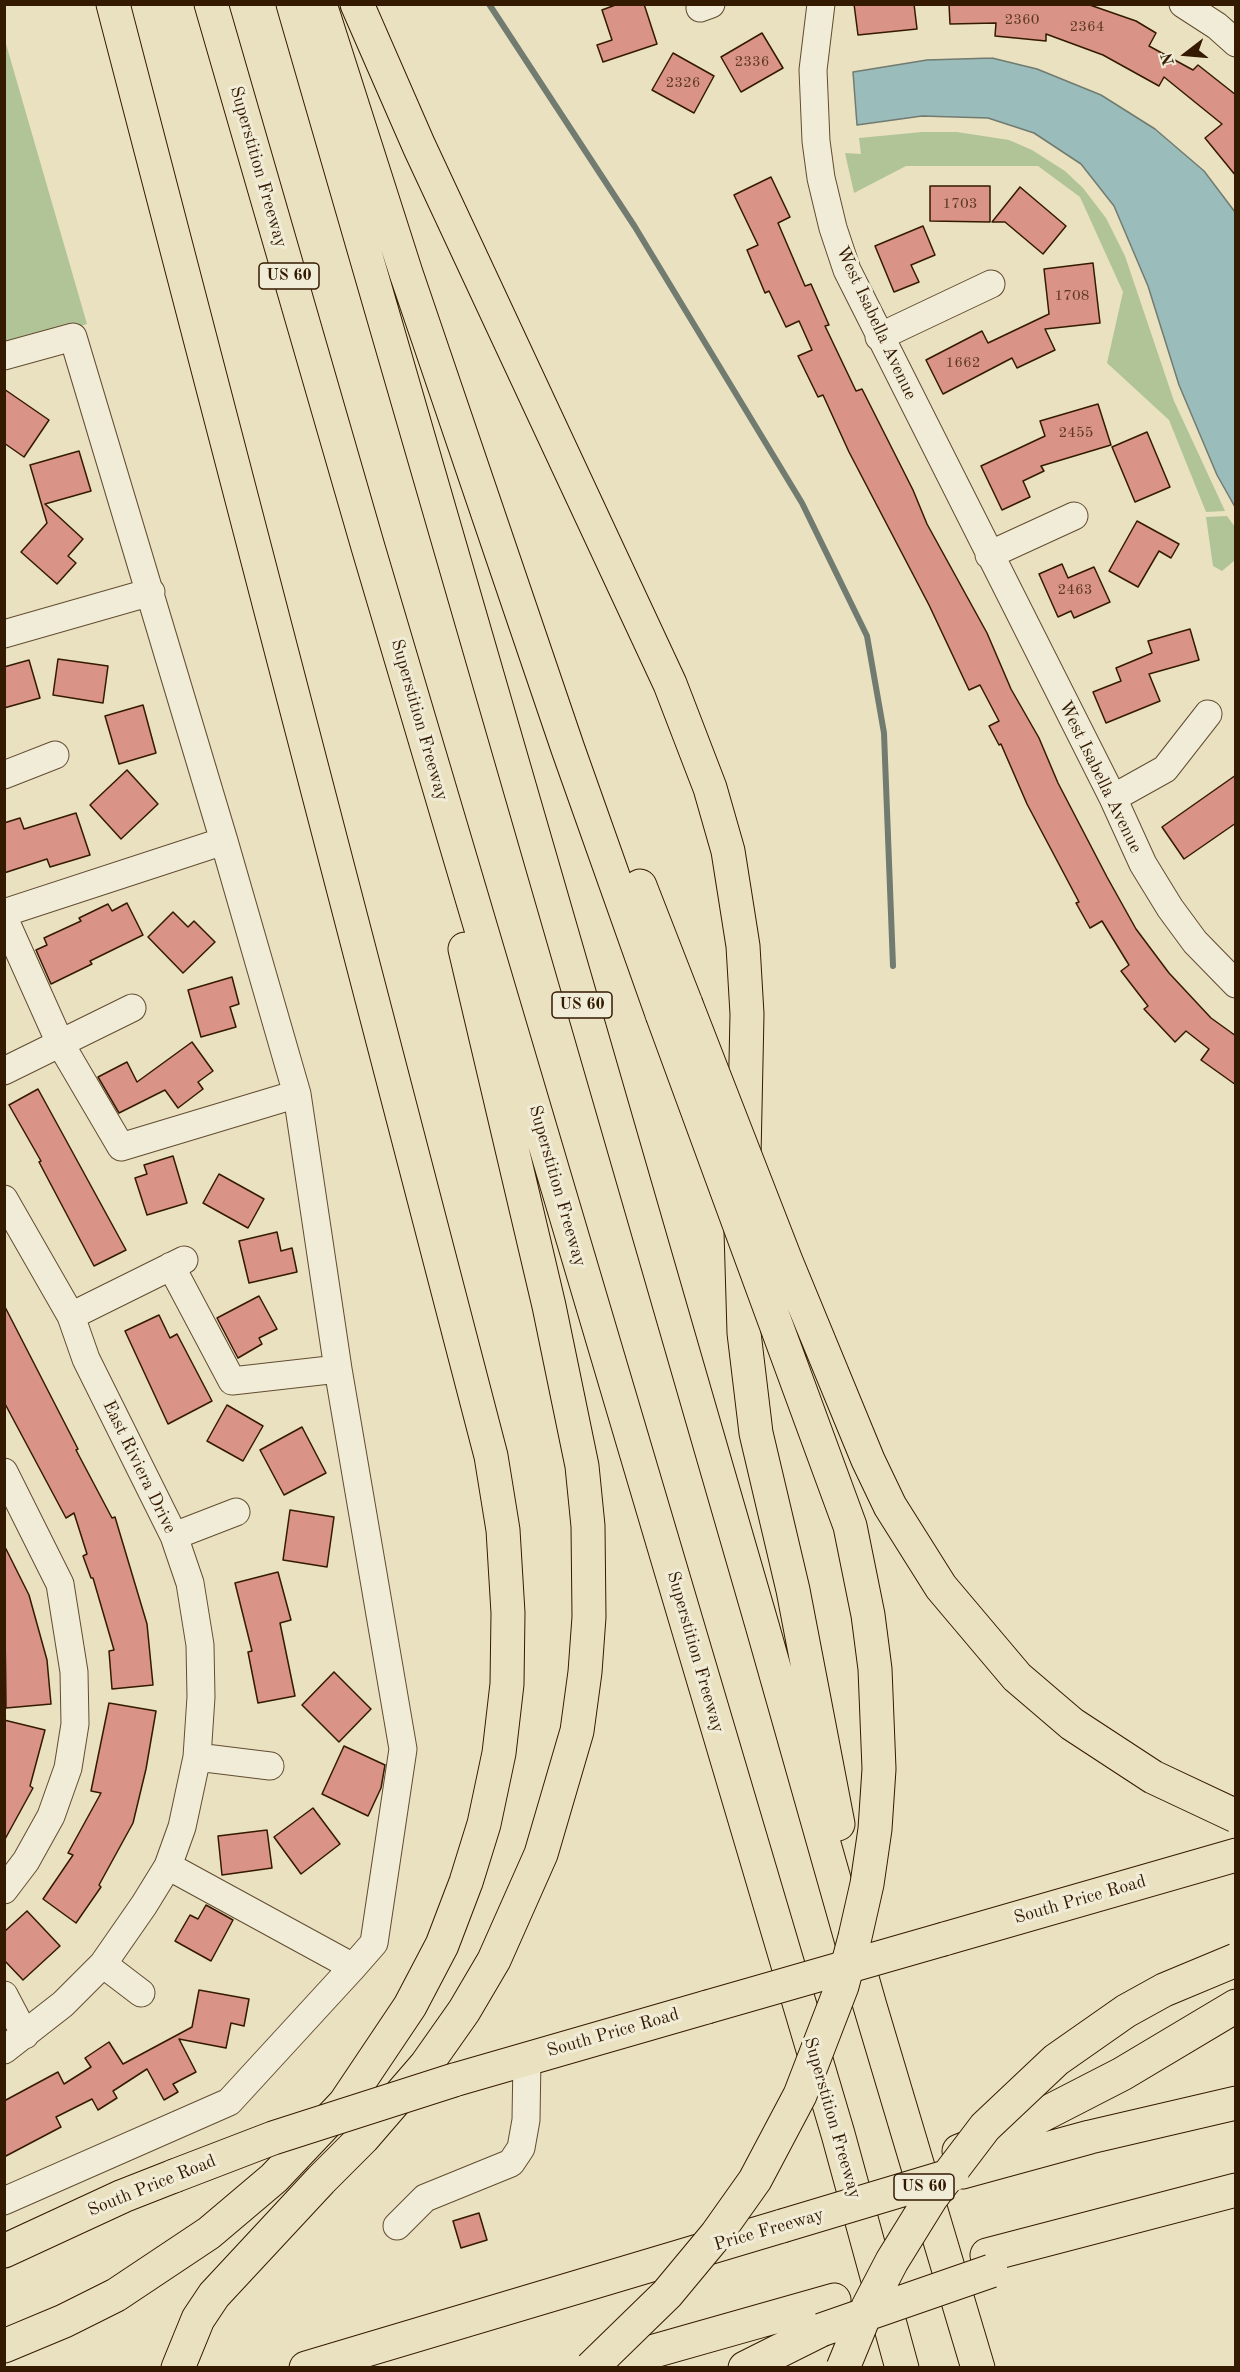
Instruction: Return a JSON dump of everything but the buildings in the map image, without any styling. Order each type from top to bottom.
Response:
[{"type":"main road","points":[[4,2346],[64,2321],[117,2295],[209,2233],[274,2178],[345,2103],[410,2006],[442,1945],[466,1882],[484,1824],[499,1753],[507,1684],[508,1613],[503,1530],[491,1456],[113,4]]},
{"type":"main road","name":"Superstition Freeway","points":[[211,4],[368,548],[838,2134],[902,2367]]},
{"type":"main road","name":"US 60","points":[[292,4],[762,1625],[870,2006],[978,2367]]},
{"type":"main road","points":[[320,4],[568,749],[674,1009],[786,1261],[868,1460],[890,1506],[941,1587],[1017,1677],[1072,1724],[1153,1777],[1236,1816]]},
{"type":"main road","points":[[357,4],[419,146],[670,684],[710,788],[725,840],[739,909],[747,1014],[740,1248],[750,1387],[762,1461],[793,1590],[846,1864],[870,2006]]},
{"type":"main road","points":[[178,2367],[198,2319],[214,2295],[321,2180],[363,2139],[426,2065],[464,2012],[494,1960],[541,1854],[577,1731],[585,1672],[589,1586],[588,1526],[582,1466],[571,1406],[483,1020],[451,896],[402,724],[368,548]]},
{"type":"main road","points":[[592,2367],[660,2302],[716,2235],[754,2180],[800,2095],[842,1986],[852,1947],[867,1884],[879,1769],[875,1670],[870,1626],[861,1572],[850,1527],[674,1009]]},
{"type":"main road","name":"South Price Road","points":[[5,2250],[123,2196],[273,2138],[527,2058],[1236,1855]]},
{"type":"main road","points":[[843,2367],[868,2307],[915,2222],[960,2159],[993,2119],[1056,2060],[1126,2011],[1164,1990],[1236,1960]]},
{"type":"main road","points":[[957,2163],[1131,2068],[1236,2006]]},
{"type":"main road","name":"Price Freeway","points":[[306,2367],[957,2163],[1090,2137],[1236,2103]]},
{"type":"main road","points":[[838,2134],[887,2367]]},
{"type":"main road","points":[[592,2367],[834,2300],[989,2263],[1236,2191]]},
{"type":"main road","points":[[745,2367],[821,2330],[989,2263]]},
{"type":"street","name":"West Isabella Avenue","points":[[820,4],[813,70],[816,141],[821,178],[833,228],[847,270],[1113,798],[1143,864],[1170,908],[1195,942],[1236,984]]},
{"type":"street","points":[[1183,4],[1217,26],[1236,43]]},
{"type":"street","points":[[879,337],[991,284]]},
{"type":"street","points":[[4,356],[73,337],[151,592],[297,1094],[338,1369],[403,1749],[374,1943],[353,1967],[229,2102],[4,2201]]},
{"type":"street","points":[[989,555],[1074,516]]},
{"type":"street","points":[[4,634],[151,592]]},
{"type":"street","points":[[1113,798],[1165,769],[1208,714]]},
{"type":"street","points":[[4,775],[55,755]]},
{"type":"street","points":[[4,913],[224,841]]},
{"type":"street","points":[[4,918],[60,1043],[121,1147],[297,1094]]},
{"type":"street","points":[[4,1071],[132,1008]]},
{"type":"street","name":"East Riviera Drive","points":[[5,1199],[71,1316],[86,1359],[174,1536],[190,1583],[200,1645],[201,1697],[197,1757],[182,1827],[168,1866],[103,1964],[63,2004],[15,2042]]},
{"type":"street","points":[[71,1316],[177,1263],[232,1381],[338,1369]]},
{"type":"street","points":[[4,1472],[60,1584],[74,1672],[75,1724],[68,1768],[51,1816],[26,1860],[4,1890]]},
{"type":"street","points":[[174,1536],[236,1512]]},
{"type":"street","points":[[197,1757],[270,1766]]},
{"type":"street","points":[[168,1866],[353,1967]]},
{"type":"street","points":[[103,1964],[141,1993]]},
{"type":"street","points":[[4,1995],[15,2042]]},
{"type":"street","points":[[397,2226],[425,2198],[511,2163],[521,2148],[526,2120],[527,2058]]},
{"type":"green space","points":[[4,37],[87,324],[5,348],[4,348]]},
{"type":"green space","points":[[922,132],[957,132],[1009,140],[1032,150],[1065,171],[1083,188],[1106,218],[1125,256],[1174,401],[1225,511],[1206,512],[1169,420],[1107,363],[1123,292],[1080,197],[1038,166],[906,166],[854,193],[845,153],[861,154],[859,138]]},
{"type":"green space","points":[[1227,516],[1235,527],[1235,560],[1222,571],[1213,566],[1206,517]]},
{"type":"water","points":[[992,58],[1037,69],[1101,95],[1155,129],[1204,171],[1235,212],[1235,507],[1217,475],[1179,385],[1148,286],[1114,206],[1081,164],[1034,133],[988,118],[922,116],[857,125],[853,72],[927,60]]},
{"type":"waterway","points":[[489,4],[635,227],[802,503],[867,636],[884,733],[893,966]]}]
